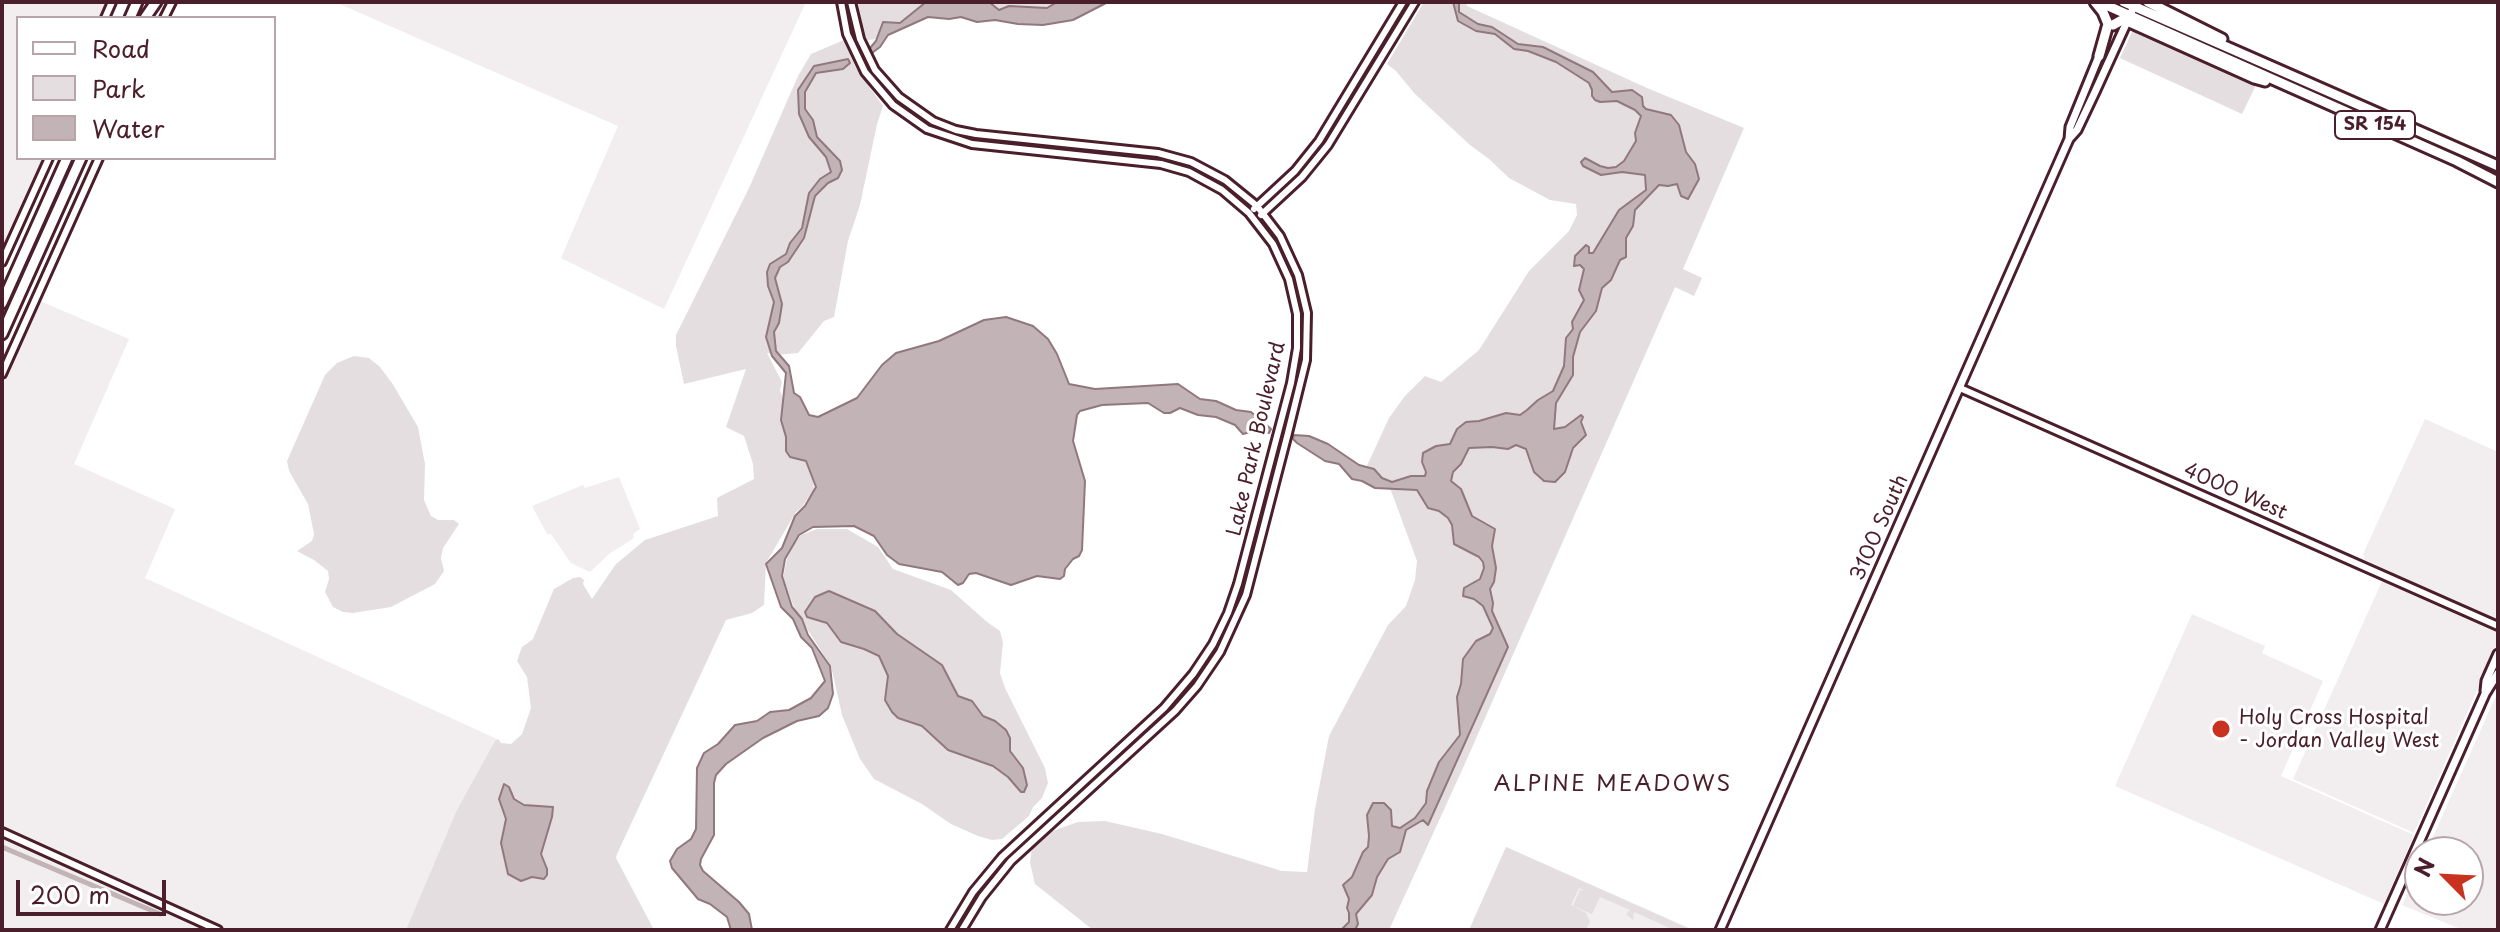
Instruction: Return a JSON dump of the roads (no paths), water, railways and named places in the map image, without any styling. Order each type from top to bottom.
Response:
[{"type":"highway","name":"SR 154","points":[[2097,2],[2128,9],[2236,51],[2498,166]]},
{"type":"highway","points":[[2097,2],[2108,24],[2099,56]]},
{"type":"highway","points":[[2148,2],[2230,43],[2236,51]]},
{"type":"highway","name":"SR 154","points":[[2128,9],[2498,182]]},
{"type":"highway","points":[[2113,25],[2122,20],[2128,9]]},
{"type":"highway","points":[[2276,80],[2291,80],[2355,108],[2367,107]]},
{"type":"highway","points":[[2,303],[66,160]]},
{"type":"highway","points":[[2,334],[80,160]]},
{"type":"main road","name":"3100 South","points":[[1720,930],[2128,9]]},
{"type":"main road","name":"3100 South","points":[[2069,139],[2070,127],[2113,25]]},
{"type":"main road","points":[[2485,694],[2486,681],[2498,654]]},
{"type":"main road","points":[[2380,930],[2485,694],[2498,673]]},
{"type":"street","name":"Lake Park Boulevard","points":[[841,2],[847,34],[865,72],[888,100],[921,126],[972,144],[1171,166],[1216,186],[1256,220],[1277,252],[1289,279],[1297,314],[1298,341],[1293,374],[1241,574],[1228,613],[1200,665],[1172,700],[1002,857],[978,885],[950,930]]},
{"type":"street","name":"Lake Park Boulevard","points":[[851,2],[860,39],[875,70],[899,97],[933,121],[976,134],[1140,150],[1174,157],[1217,175],[1257,206],[1284,244],[1298,275],[1307,313],[1304,369],[1252,575],[1231,632],[1205,675],[1175,711],[1011,861],[982,897],[962,930]]},
{"type":"street","points":[[1249,213],[1295,171],[1319,141],[1403,2]]},
{"type":"street","points":[[1256,220],[1296,184],[1328,145],[1415,2]]},
{"type":"street","points":[[2,262],[48,160]]},
{"type":"street","points":[[2,374],[98,160]]},
{"type":"street","name":"4000 West","points":[[1960,388],[2498,626]]},
{"type":"street","points":[[1112,755],[1119,763]]},
{"type":"street","points":[[2,832],[218,930]]},
{"type":"water","points":[[926,2],[989,2],[999,10],[1009,6],[1047,8],[1057,2],[1108,2],[1073,20],[1043,25],[928,17],[888,35],[872,53],[870,48],[883,22],[900,23]]},
{"type":"water","points":[[1453,2],[1459,2],[1459,12],[1478,24],[1492,27],[1518,44],[1543,47],[1593,72],[1612,92],[1632,90],[1642,97],[1646,109],[1671,115],[1679,125],[1686,152],[1695,164],[1699,179],[1688,199],[1681,196],[1677,184],[1659,185],[1635,210],[1633,226],[1626,238],[1626,257],[1620,260],[1611,280],[1602,288],[1596,311],[1580,332],[1573,357],[1573,375],[1556,403],[1554,429],[1565,427],[1581,415],[1586,435],[1573,448],[1565,472],[1555,482],[1544,481],[1534,472],[1526,449],[1516,445],[1508,449],[1469,448],[1453,472],[1451,481],[1461,489],[1472,516],[1495,529],[1492,546],[1496,568],[1490,589],[1492,611],[1508,647],[1428,825],[1423,820],[1406,830],[1400,852],[1388,859],[1377,877],[1372,895],[1356,914],[1358,924],[1355,930],[1341,930],[1349,922],[1349,899],[1343,885],[1352,877],[1368,847],[1367,815],[1373,803],[1384,803],[1391,810],[1392,826],[1400,828],[1415,818],[1426,803],[1427,791],[1439,762],[1460,735],[1457,697],[1463,659],[1476,641],[1490,634],[1493,628],[1483,606],[1463,596],[1464,588],[1480,579],[1483,562],[1454,544],[1448,518],[1428,508],[1417,490],[1375,488],[1352,479],[1339,464],[1325,461],[1297,443],[1294,435],[1309,436],[1328,444],[1392,482],[1411,476],[1425,476],[1423,453],[1436,446],[1450,444],[1457,429],[1466,422],[1506,413],[1520,415],[1553,391],[1564,366],[1566,338],[1573,329],[1572,322],[1584,300],[1579,290],[1584,269],[1580,265],[1574,266],[1575,256],[1586,245],[1589,253],[1593,253],[1619,210],[1646,190],[1645,175],[1622,172],[1601,175],[1581,162],[1585,158],[1608,168],[1624,161],[1636,141],[1635,133],[1641,116],[1635,110],[1617,101],[1595,100],[1589,83],[1556,62],[1514,49],[1495,34],[1476,31],[1458,21]]},
{"type":"water","points":[[848,59],[850,63],[843,69],[816,73],[805,92],[805,109],[813,120],[817,137],[840,161],[842,170],[838,178],[815,196],[804,238],[788,262],[780,267],[775,278],[782,304],[774,332],[776,351],[789,366],[794,393],[800,397],[809,415],[818,417],[857,398],[882,365],[896,353],[939,341],[984,320],[1006,317],[1033,326],[1048,339],[1069,384],[1095,389],[1178,384],[1200,399],[1251,412],[1271,429],[1269,433],[1254,431],[1243,434],[1235,425],[1216,417],[1198,415],[1180,408],[1164,413],[1148,403],[1102,405],[1080,411],[1073,441],[1085,481],[1082,550],[1060,579],[1037,576],[1011,585],[976,573],[969,574],[958,585],[942,572],[899,564],[887,555],[874,536],[854,526],[813,527],[799,535],[785,559],[782,576],[792,607],[830,666],[833,694],[828,708],[819,716],[797,721],[763,738],[726,764],[716,775],[714,835],[700,865],[749,914],[752,930],[731,930],[727,917],[698,899],[672,868],[670,861],[677,849],[691,839],[696,829],[697,768],[704,753],[718,744],[735,725],[757,721],[770,712],[789,710],[811,698],[825,681],[812,648],[781,607],[766,564],[782,548],[795,516],[816,487],[806,461],[790,457],[786,451],[781,420],[786,373],[772,356],[766,337],[774,302],[767,272],[770,264],[786,254],[802,228],[809,193],[820,179],[831,172],[826,157],[809,137],[799,114],[798,90],[814,66]]},
{"type":"water","points":[[829,591],[875,611],[897,634],[942,665],[958,696],[972,701],[983,716],[1006,730],[1010,738],[1010,751],[1023,768],[1027,785],[1024,792],[993,766],[948,750],[922,726],[898,718],[892,712],[885,700],[888,676],[879,656],[841,642],[827,623],[807,617],[805,612],[815,597]]},
{"type":"water","points":[[504,784],[509,787],[514,799],[524,805],[553,807],[541,854],[547,869],[544,879],[532,877],[521,881],[508,874],[501,843],[506,819],[499,799]]},
{"type":"waterway","points":[[2,847],[160,914]]},
{"type":"place","name":"Holy Cross Hospital - Jordan Valley West","points":[[2221,729]]},
{"type":"district","name":"ALPINE MEADOWS","points":[[1613,785]]}]
